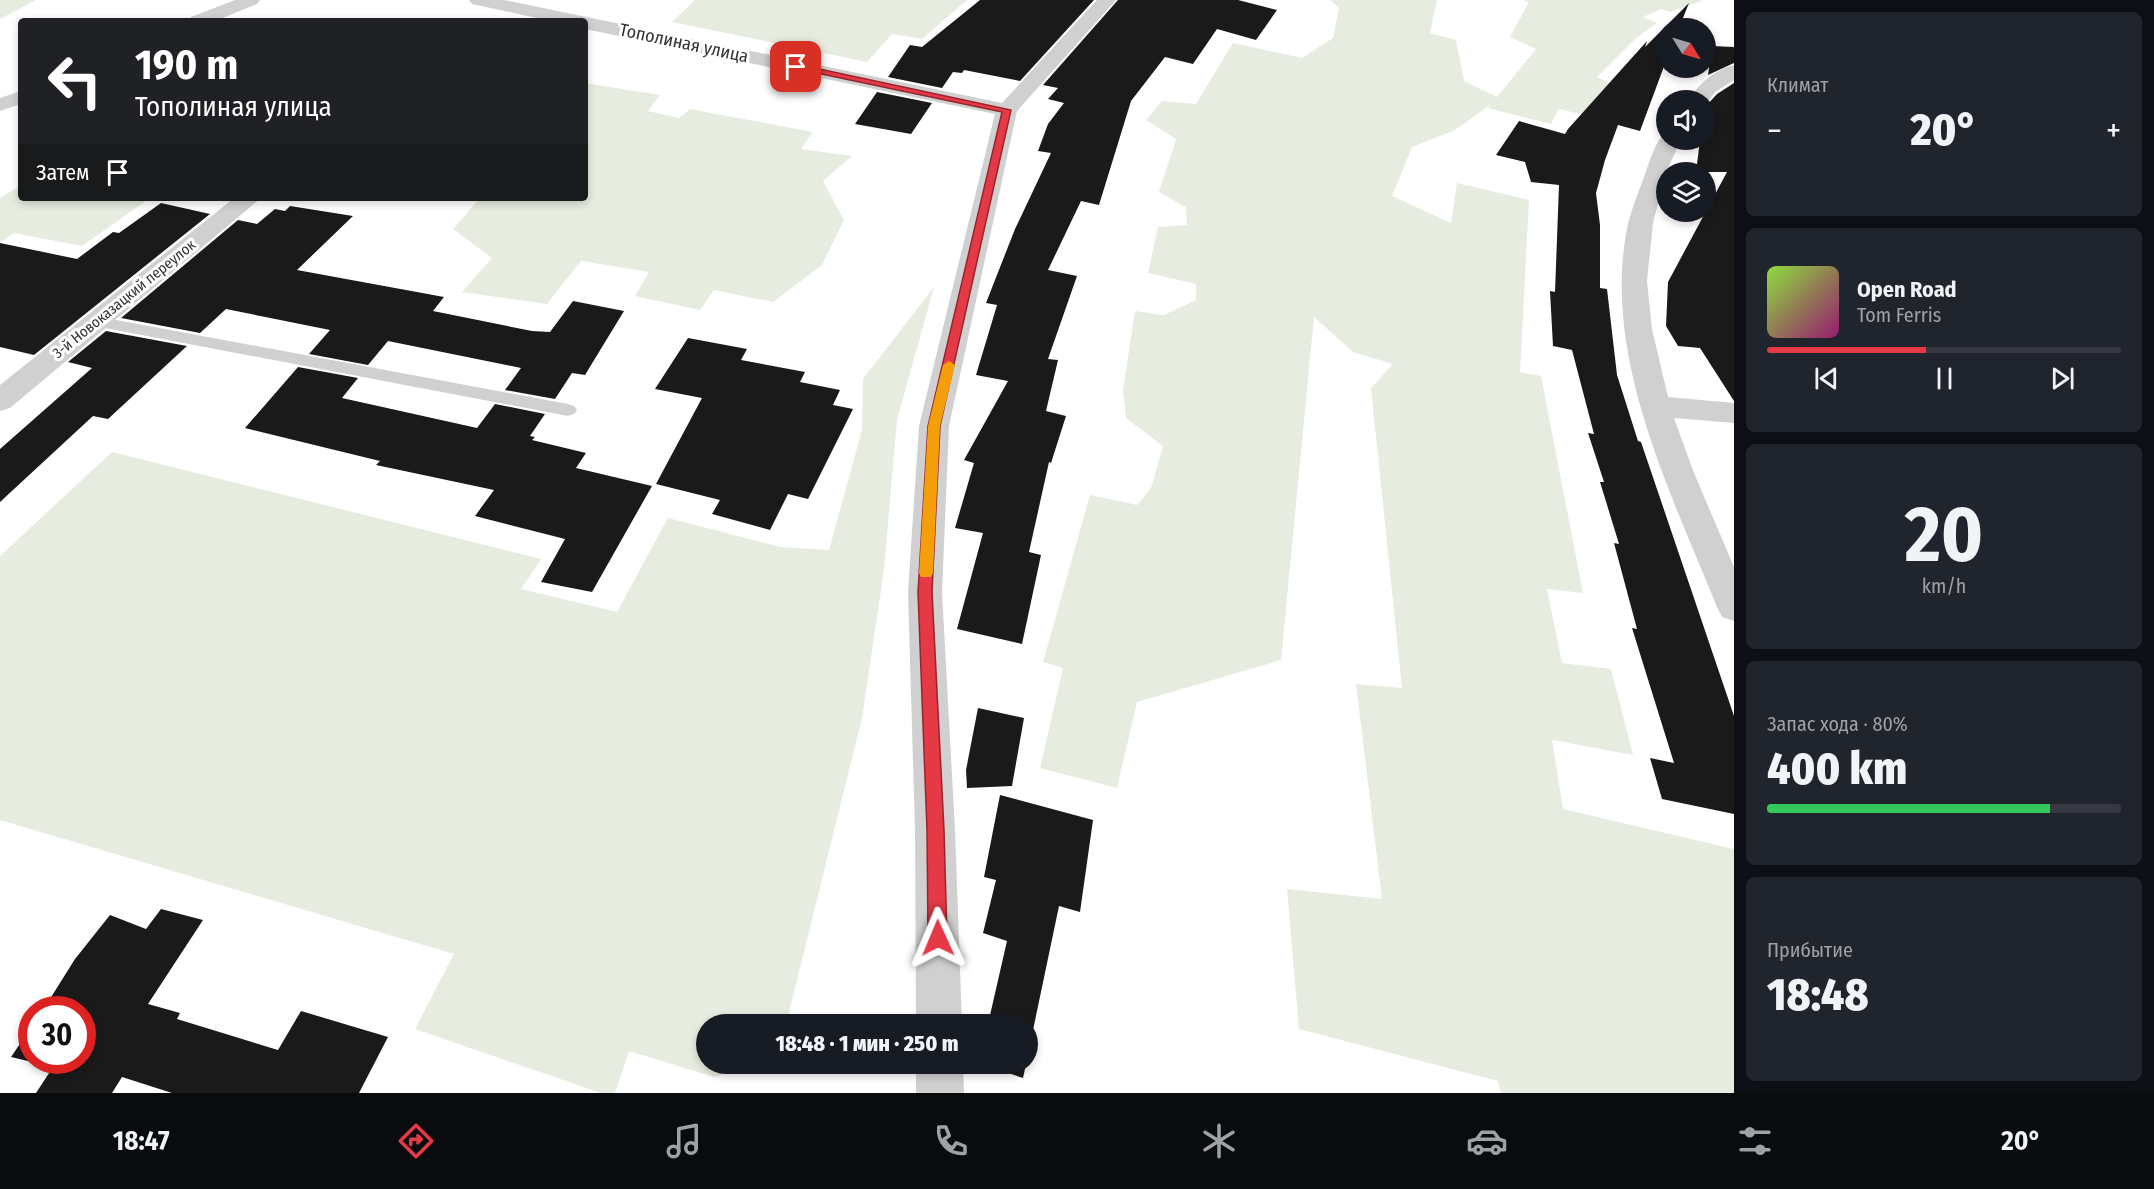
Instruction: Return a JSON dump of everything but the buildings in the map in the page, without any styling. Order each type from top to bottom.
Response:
[{"type":"street","points":[[206,18],[251,0]]},
{"type":"street","points":[[478,0],[562,18]]},
{"type":"street","points":[[939,1014],[935,830],[925,592],[934,426],[1006,110],[1107,0]]},
{"type":"street","points":[[499,18],[514,8]]},
{"type":"street","name":"Тополиная улица","points":[[588,24],[1006,110]]},
{"type":"street","points":[[1706,90],[1734,71]]},
{"type":"street","points":[[0,105],[18,98]]},
{"type":"street","points":[[1666,150],[1651,187],[1638,235],[1635,291],[1644,365],[1674,459],[1734,607]]},
{"type":"street","name":"3-й Новоказацкий переулок","points":[[0,401],[95,321],[245,201]]},
{"type":"street","points":[[1657,406],[1734,413]]},
{"type":"street","points":[[940,1074],[940,1093]]},
{"type":"lane","points":[[95,321],[568,410]]},
{"type":"shaded area","points":[[0,0],[36,0],[0,19]]},
{"type":"shaded area","points":[[695,0],[967,0],[922,39],[892,34],[867,62],[672,22]]},
{"type":"shaded area","points":[[1330,0],[1437,0],[1430,33],[1456,40],[1464,81],[1497,97],[1536,49],[1510,37],[1529,2],[1523,0],[1704,0],[1670,12],[1661,9],[1643,17],[1656,24],[1635,39],[1597,77],[1611,83],[1589,116],[1559,109],[1551,124],[1488,108],[1490,105],[1455,130],[1412,147],[1392,196],[1451,223],[1457,183],[1529,200],[1520,372],[1541,376],[1583,593],[1547,589],[1562,663],[1611,669],[1633,755],[1552,740],[1563,809],[1734,849],[1734,1093],[1501,1093],[1498,1081],[1299,1029],[1287,889],[1382,899],[1356,684],[1402,688],[1371,388],[1393,364],[1353,352],[1314,317],[1281,660],[1137,702],[1117,788],[1040,768],[1063,668],[1043,662],[1090,495],[1137,505],[1151,488],[1163,446],[1126,418],[1123,390],[1135,311],[1164,315],[1196,300],[1196,284],[1148,273],[1158,227],[1187,225],[1186,207],[1159,192],[1176,139],[1146,120],[1162,101],[1196,104],[1233,43],[1302,58],[1333,38],[1339,8]]},
{"type":"shaded area","points":[[588,83],[660,95],[648,111],[679,118],[690,109],[813,132],[801,149],[852,156],[823,181],[844,220],[822,265],[773,302],[714,290],[700,310],[635,296],[649,272],[581,261],[547,304],[462,292],[492,258],[453,229],[477,201],[588,201]]},
{"type":"shaded area","points":[[18,187],[18,201],[146,201],[82,246],[14,233],[0,242],[0,198]]},
{"type":"shaded area","points":[[934,287],[897,420],[884,569],[862,719],[788,1014],[696,1014],[696,1071],[629,1051],[615,1093],[601,1093],[415,1029],[454,954],[0,820],[0,556],[112,452],[541,559],[521,589],[617,612],[668,518],[780,547],[829,550],[862,430],[863,379]]},
{"type":"shaded area","points":[[704,1074],[723,1074],[714,1077]]},
{"type":"slow traffic","points":[[926,573],[934,426],[949,365]]},
{"type":"route","points":[[796,67],[1006,110],[934,426],[925,592],[938,938]]}]
